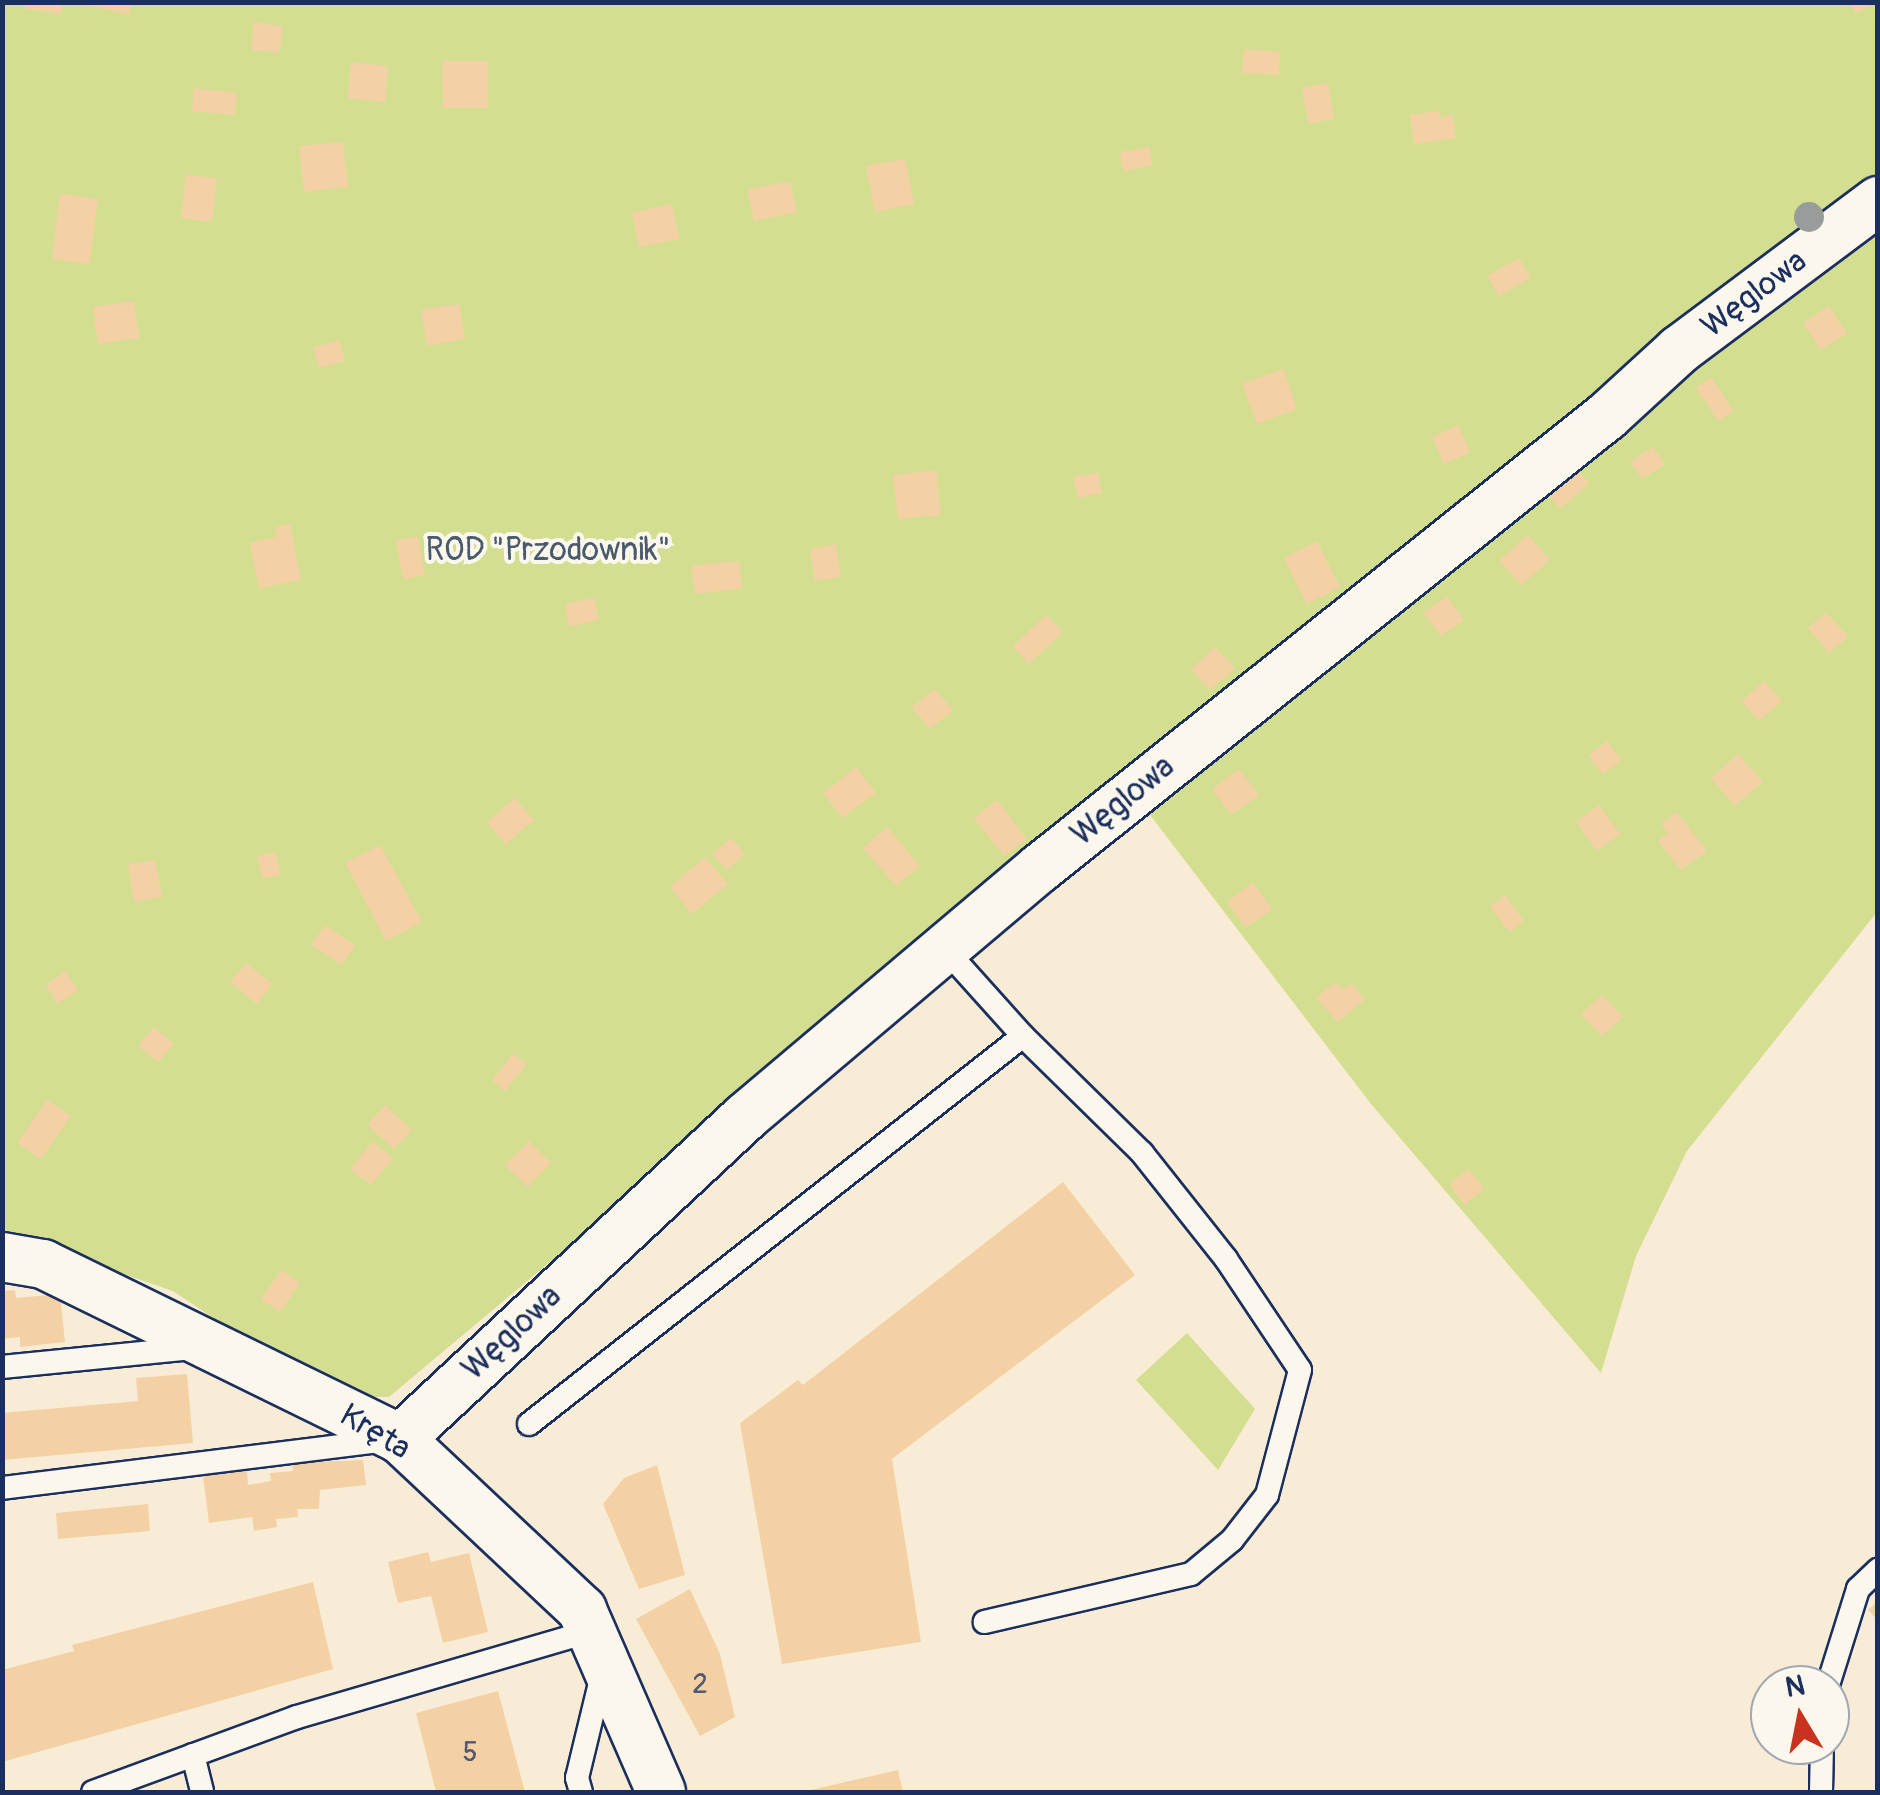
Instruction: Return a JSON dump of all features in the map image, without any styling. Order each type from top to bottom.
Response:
[{"type":"street","name":"Węglowa","points":[[400,1438],[744,1118],[944,948],[1607,416],[1679,350],[1878,201]]},
{"type":"street","name":"Kręta","points":[[13,1262],[212,1346],[400,1438],[582,1610],[661,1792]]},
{"type":"lane","points":[[944,948],[1023,1036],[1142,1153],[1226,1258],[1300,1370],[1268,1494],[1232,1540],[1190,1574],[984,1622]]},
{"type":"lane","points":[[529,1424],[1023,1036]]},
{"type":"lane","points":[[2,1367],[212,1346]]},
{"type":"lane","points":[[2,1488],[400,1438]]},
{"type":"lane","points":[[1834,1665],[1858,1588],[1878,1570]]},
{"type":"lane","points":[[93,1792],[297,1717],[599,1646],[577,1778],[581,1792]]},
{"type":"lane","points":[[193,1755],[202,1792]]},
{"type":"lane","points":[[1821,1792],[1822,1765]]},
{"type":"green space","name":"ROD \"Przodownik\"","points":[[3,3],[1877,3],[1877,912],[1687,1151],[1636,1256],[1601,1373],[1371,1104],[1124,781],[389,1397],[364,1397],[239,1335],[173,1291],[3,1233]]},
{"type":"green space","points":[[1187,1333],[1255,1409],[1218,1470],[1136,1380]]},
{"type":"building","points":[[26,2],[63,2],[61,14],[25,9]]},
{"type":"building","points":[[72,2],[131,2],[129,14]]},
{"type":"building","points":[[1850,2],[1876,2],[1856,13]]},
{"type":"building","points":[[254,22],[283,26],[280,53],[251,50]]},
{"type":"building","points":[[1244,49],[1280,52],[1279,75],[1242,73]]},
{"type":"building","points":[[442,61],[488,61],[488,108],[443,108]]},
{"type":"building","points":[[351,62],[388,66],[385,102],[348,98]]},
{"type":"building","points":[[1328,83],[1334,119],[1308,124],[1302,88]]},
{"type":"building","points":[[194,88],[237,93],[235,115],[192,111]]},
{"type":"building","points":[[1439,111],[1440,117],[1453,115],[1456,138],[1414,144],[1410,115]]},
{"type":"building","points":[[343,142],[348,187],[304,192],[299,146]]},
{"type":"building","points":[[1150,147],[1152,165],[1123,171],[1120,152]]},
{"type":"building","points":[[905,159],[914,204],[875,212],[866,166]]},
{"type":"building","points":[[186,175],[217,178],[212,222],[181,218]]},
{"type":"building","points":[[790,181],[797,212],[754,221],[747,190]]},
{"type":"building","points":[[60,194],[98,199],[89,264],[52,259]]},
{"type":"building","points":[[672,204],[679,239],[639,247],[632,213]]},
{"type":"building","points":[[1519,258],[1531,278],[1499,296],[1487,276]]},
{"type":"building","points":[[134,301],[139,338],[98,344],[93,307]]},
{"type":"building","points":[[459,304],[465,339],[427,346],[421,310]]},
{"type":"building","points":[[1829,306],[1847,333],[1821,350],[1803,323]]},
{"type":"building","points":[[339,340],[345,361],[319,368],[313,348]]},
{"type":"building","points":[[1283,369],[1297,409],[1257,424],[1242,384]]},
{"type":"building","points":[[1711,377],[1734,411],[1718,421],[1696,388]]},
{"type":"building","points":[[1458,425],[1470,453],[1444,464],[1432,437]]},
{"type":"building","points":[[1653,447],[1665,464],[1642,479],[1630,462]]},
{"type":"building","points":[[1576,468],[1589,483],[1560,509],[1547,494]]},
{"type":"building","points":[[936,470],[941,515],[898,519],[893,475]]},
{"type":"building","points":[[1098,473],[1102,493],[1078,498],[1073,477]]},
{"type":"building","points":[[290,524],[301,580],[259,588],[250,543],[277,537],[275,527]]},
{"type":"building","points":[[1528,535],[1550,560],[1521,585],[1499,560]]},
{"type":"building","points":[[418,537],[425,575],[403,579],[396,540]]},
{"type":"building","points":[[1317,541],[1340,587],[1307,604],[1284,558]]},
{"type":"building","points":[[836,544],[841,577],[815,581],[810,549]]},
{"type":"building","points":[[739,561],[742,589],[695,594],[691,566]]},
{"type":"building","points":[[1446,596],[1464,620],[1441,636],[1424,613]]},
{"type":"building","points":[[594,598],[599,620],[569,627],[565,604]]},
{"type":"building","points":[[1826,612],[1848,637],[1829,653],[1808,628]]},
{"type":"building","points":[[1046,615],[1063,632],[1029,664],[1013,646]]},
{"type":"building","points":[[1215,647],[1235,668],[1210,690],[1191,669]]},
{"type":"building","points":[[1764,681],[1782,701],[1759,721],[1742,701]]},
{"type":"building","points":[[935,689],[953,711],[930,729],[912,707]]},
{"type":"building","points":[[1607,741],[1622,760],[1603,774],[1588,755]]},
{"type":"building","points":[[1738,754],[1763,782],[1735,806],[1711,778]]},
{"type":"building","points":[[856,767],[876,793],[842,818],[823,793]]},
{"type":"building","points":[[1239,769],[1259,795],[1231,815],[1212,789]]},
{"type":"building","points":[[515,798],[534,820],[506,844],[487,822]]},
{"type":"building","points":[[997,800],[1027,839],[1004,856],[974,818]]},
{"type":"building","points":[[1599,805],[1620,834],[1597,851],[1576,822]]},
{"type":"building","points":[[1677,812],[1707,851],[1681,870],[1658,841],[1668,833],[1661,824]]},
{"type":"building","points":[[887,827],[920,866],[896,886],[863,848]]},
{"type":"building","points":[[731,838],[745,854],[727,870],[712,854]]},
{"type":"building","points":[[380,845],[422,922],[386,941],[345,863]]},
{"type":"building","points":[[275,852],[281,875],[263,879],[257,856]]},
{"type":"building","points":[[705,857],[728,884],[692,914],[670,887]]},
{"type":"building","points":[[155,860],[162,897],[134,902],[128,864]]},
{"type":"building","points":[[1253,882],[1272,909],[1246,928],[1227,902]]},
{"type":"building","points":[[1505,895],[1524,921],[1509,932],[1490,906]]},
{"type":"building","points":[[325,925],[355,945],[342,965],[311,945]]},
{"type":"building","points":[[246,963],[272,984],[257,1004],[230,982]]},
{"type":"building","points":[[65,971],[78,990],[58,1004],[46,985]]},
{"type":"building","points":[[1336,982],[1343,990],[1351,983],[1365,999],[1338,1022],[1316,998]]},
{"type":"building","points":[[1602,995],[1623,1017],[1602,1036],[1581,1014]]},
{"type":"building","points":[[154,1027],[174,1044],[158,1062],[138,1046]]},
{"type":"building","points":[[513,1054],[527,1064],[505,1091],[492,1080]]},
{"type":"building","points":[[47,1100],[71,1116],[41,1159],[17,1143]]},
{"type":"building","points":[[385,1105],[412,1130],[394,1149],[367,1125]]},
{"type":"building","points":[[373,1141],[393,1159],[371,1185],[350,1169]]},
{"type":"building","points":[[529,1141],[551,1163],[528,1187],[505,1165]]},
{"type":"building","points":[[1469,1169],[1484,1189],[1464,1205],[1449,1184]]},
{"type":"building","points":[[1063,1182],[1135,1275],[892,1459],[921,1642],[782,1664],[740,1423],[798,1380],[803,1385]]},
{"type":"building","points":[[281,1270],[300,1283],[280,1312],[261,1299]]},
{"type":"building","points":[[15,1290],[16,1298],[60,1294],[65,1342],[20,1347],[20,1337],[2,1339],[2,1291]]},
{"type":"building","points":[[187,1374],[193,1443],[2,1460],[2,1413],[138,1401],[136,1378]]},
{"type":"building","points":[[363,1460],[366,1485],[320,1490],[319,1509],[297,1509],[298,1517],[276,1519],[277,1527],[254,1531],[252,1517],[209,1523],[203,1476],[247,1471],[248,1485],[271,1481],[270,1473],[293,1471],[292,1463]]},
{"type":"building","points":[[657,1465],[685,1575],[639,1589],[603,1504],[624,1478]]},
{"type":"building","points":[[148,1504],[150,1531],[58,1539],[56,1513]]},
{"type":"building","points":[[428,1552],[431,1562],[469,1553],[488,1632],[443,1643],[431,1596],[398,1603],[388,1562]]},
{"type":"building","points":[[313,1582],[333,1669],[2,1762],[2,1670],[74,1651],[72,1645]]},
{"type":"building","points":[[690,1589],[720,1654],[735,1717],[700,1736],[636,1619]]},
{"type":"building","points":[[1878,1601],[1878,1621],[1868,1610]]},
{"type":"building","points":[[498,1691],[525,1792],[436,1792],[416,1713]]},
{"type":"building","points":[[898,1770],[903,1792],[806,1792],[806,1791]]}]
